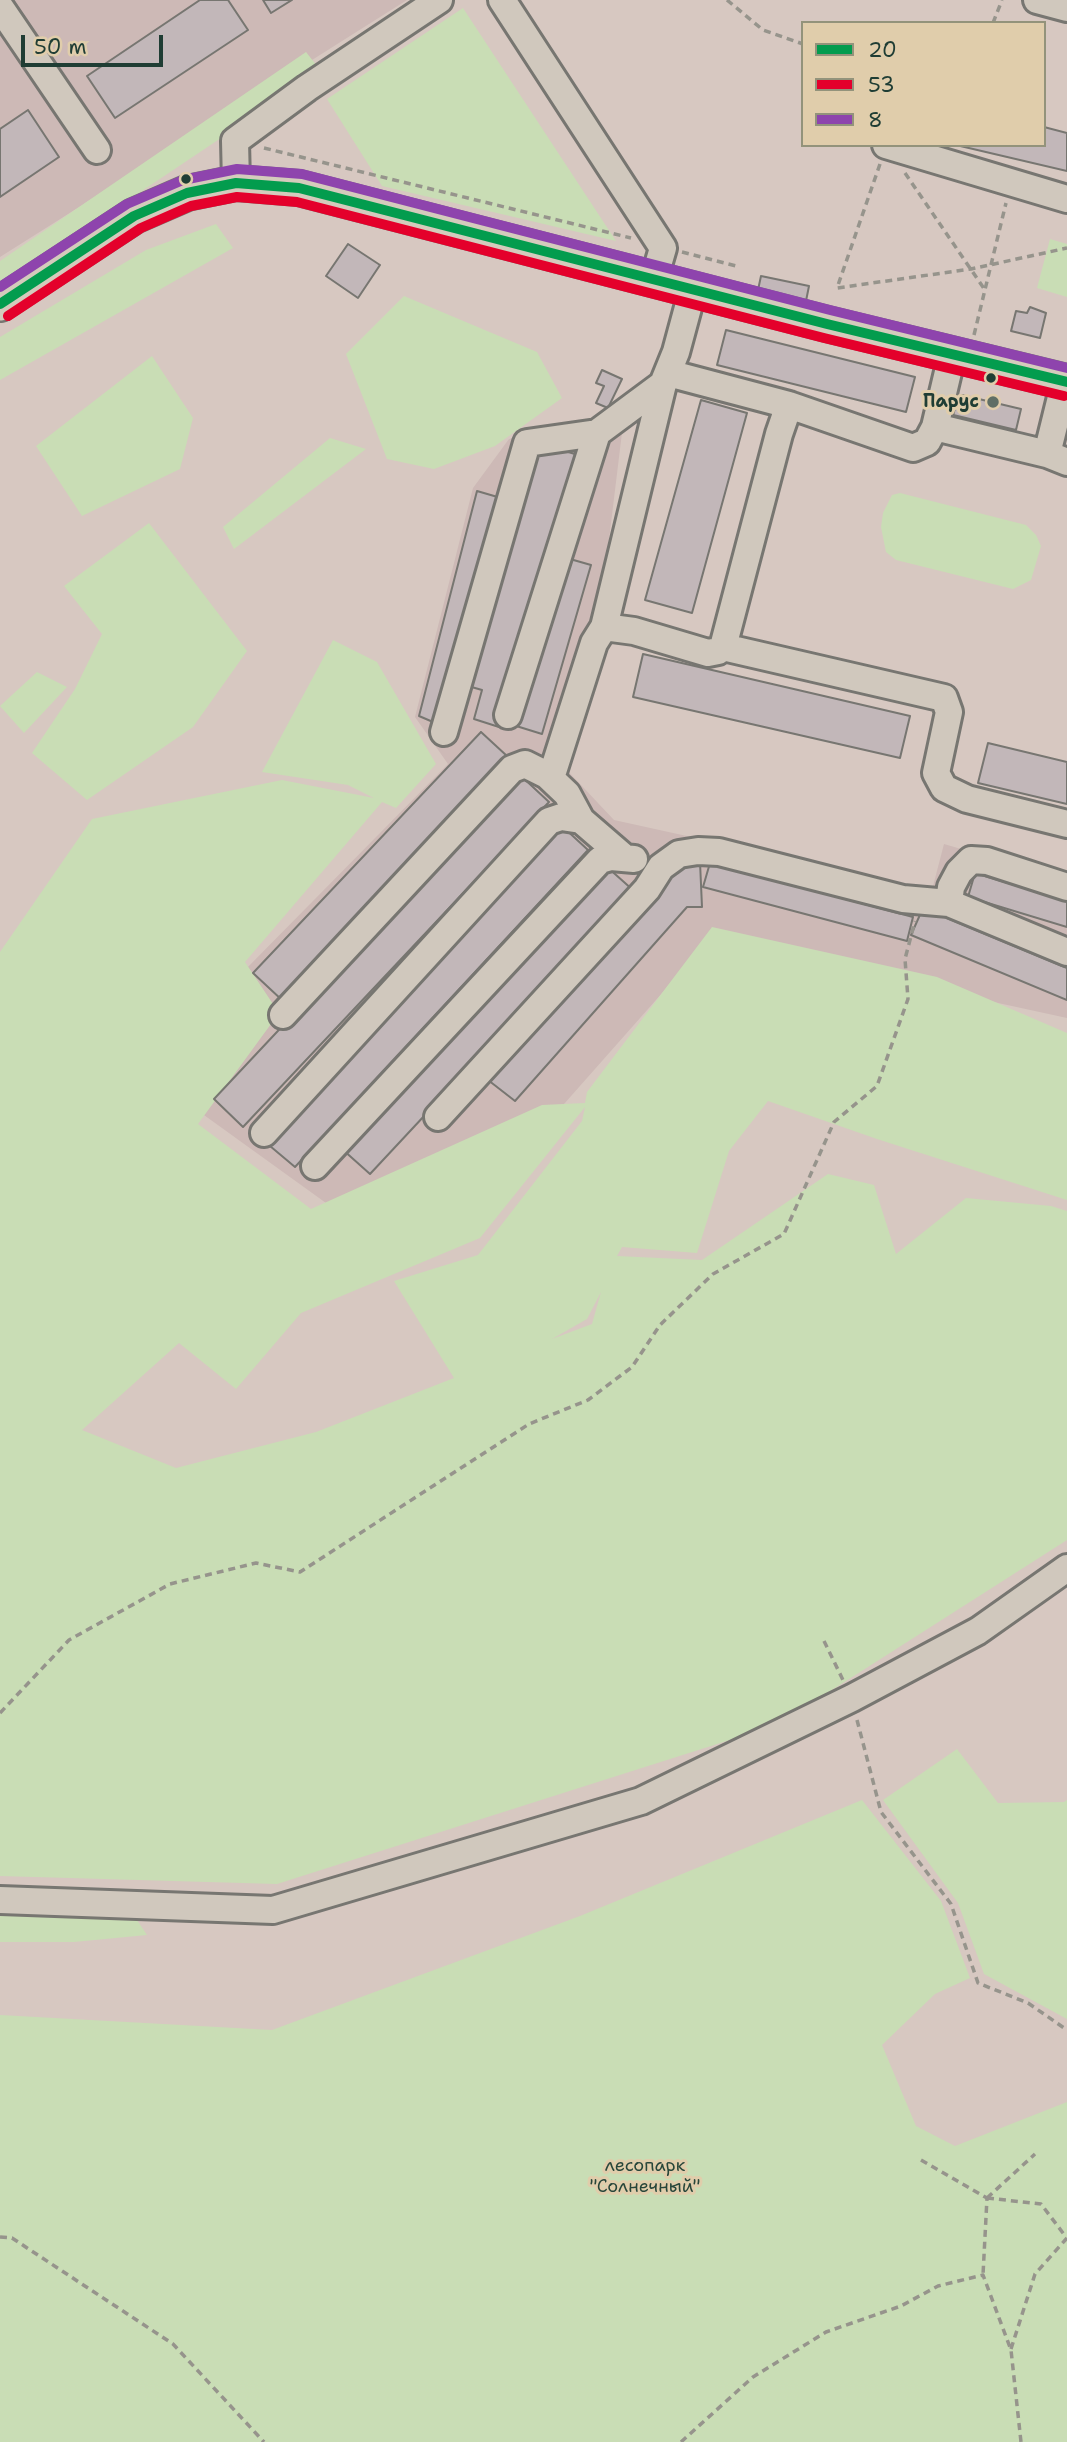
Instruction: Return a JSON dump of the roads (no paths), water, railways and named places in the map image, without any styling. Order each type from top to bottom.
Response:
[{"type":"main road","points":[[0,304],[134,216],[187,193],[236,183],[299,188],[960,357],[1066,381]]},
{"type":"street","points":[[236,183],[235,141],[307,88],[439,0]]},
{"type":"street","points":[[502,0],[663,248],[654,279]]},
{"type":"street","points":[[1037,0],[1067,8]]},
{"type":"street","points":[[0,7],[97,150]]},
{"type":"street","points":[[893,147],[1011,180],[1067,199]]},
{"type":"street","points":[[551,778],[593,643],[604,626],[665,378],[693,289]]},
{"type":"street","points":[[665,378],[789,405],[914,448],[927,442],[935,427],[960,357]]},
{"type":"street","points":[[444,733],[527,443],[597,433],[665,378]]},
{"type":"street","points":[[935,427],[1057,458],[1066,381]]},
{"type":"street","points":[[604,626],[634,631],[708,653],[719,651],[723,647],[789,405]]},
{"type":"street","points":[[508,715],[597,433]]},
{"type":"street","points":[[723,647],[944,698],[949,712],[936,773],[944,788],[967,799],[1067,824]]},
{"type":"street","points":[[283,1015],[512,769],[525,764],[551,778],[567,794],[580,820],[625,858]]},
{"type":"street","points":[[264,1133],[549,821],[561,817],[580,820]]},
{"type":"street","points":[[438,1117],[646,889],[662,867],[679,854],[719,852],[903,900],[949,903],[1067,952]]},
{"type":"street","points":[[314,1166],[600,860],[625,858],[662,867]]},
{"type":"street","points":[[949,903],[951,887],[959,872],[971,860],[987,861],[1067,887]]},
{"type":"street","points":[[0,1900],[273,1910],[641,1801],[852,1698],[978,1631],[1067,1568]]},
{"type":"place","name":"Парус","points":[[993,402]]},
{"type":"park label","name":"лесопарк \"Солнечный\"","points":[[645,2176]]}]
